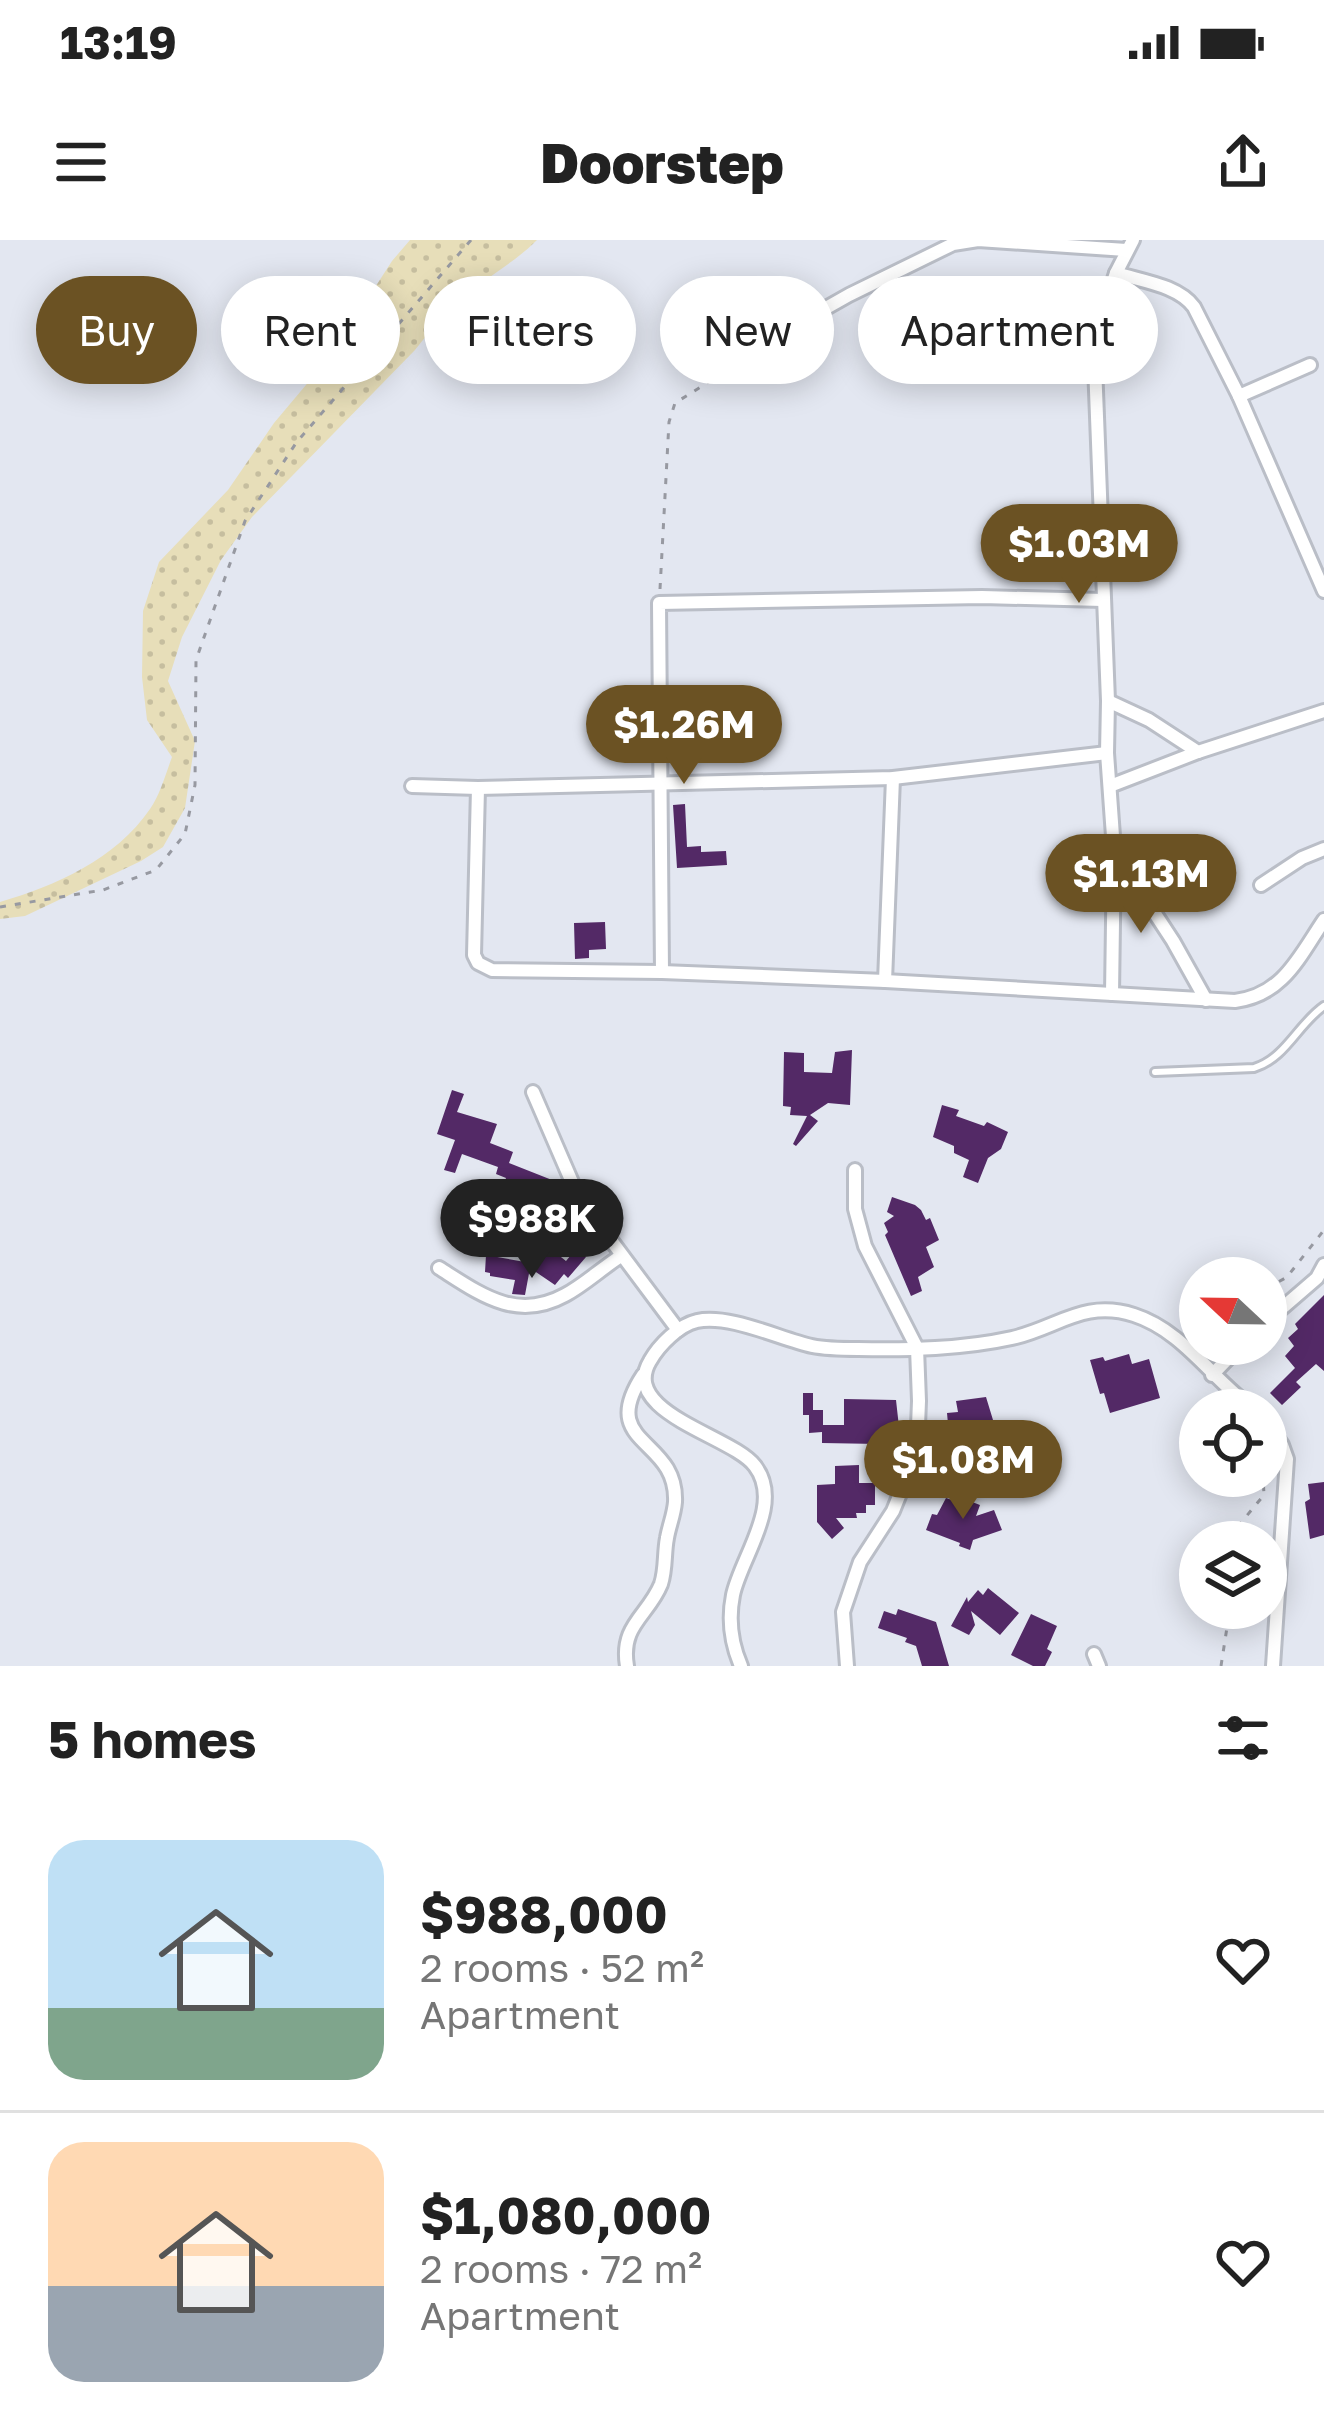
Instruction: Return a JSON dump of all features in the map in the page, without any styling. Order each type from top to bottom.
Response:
[{"type":"street","points":[[834,304],[953,244],[978,240],[1130,245],[1115,276]]},
{"type":"street","points":[[1116,273],[1188,298],[1239,396],[1324,591]]},
{"type":"street","points":[[1239,396],[1310,365]]},
{"type":"street","points":[[1095,384],[1114,850],[1112,994]]},
{"type":"street","points":[[662,972],[659,603],[982,597],[1102,601]]},
{"type":"street","points":[[1108,701],[1149,720],[1198,752]]},
{"type":"street","points":[[1110,786],[1324,711]]},
{"type":"street","points":[[412,786],[893,778],[1107,753]]},
{"type":"street","points":[[885,981],[893,778]]},
{"type":"street","points":[[478,788],[474,955],[483,968],[502,971],[662,972],[1206,1000],[1256,998],[1274,988],[1324,920]]},
{"type":"street","points":[[1261,886],[1324,849]]},
{"type":"street","points":[[1114,850],[1206,1000]]},
{"type":"street","points":[[533,1092],[578,1196],[678,1330]]},
{"type":"street","points":[[847,1666],[843,1612],[860,1562],[893,1511],[917,1451],[917,1348],[866,1246],[855,1209],[855,1170]]},
{"type":"street","points":[[439,1268],[501,1305],[531,1306],[563,1296],[621,1256]]},
{"type":"street","points":[[1287,1304],[1317,1278],[1324,1264]]},
{"type":"street","points":[[627,1666],[629,1632],[660,1588],[675,1486],[665,1463],[628,1424],[626,1411],[650,1359],[678,1330],[694,1321],[733,1324],[816,1346],[917,1348],[1018,1337],[1069,1316],[1113,1311],[1134,1315],[1171,1334],[1226,1389]]},
{"type":"street","points":[[1212,1375],[1222,1365]]},
{"type":"street","points":[[644,1374],[660,1406],[745,1455],[762,1480],[762,1514],[734,1592],[730,1621],[741,1666]]},
{"type":"street","points":[[1273,1666],[1284,1497]]},
{"type":"lane","points":[[1155,1072],[1267,1064],[1324,1006]]},
{"type":"path","points":[[0,907],[103,890],[156,870],[185,834],[195,785],[196,660],[245,520],[296,443],[471,240]]},
{"type":"path","points":[[659,603],[669,422],[675,403],[706,384]]},
{"type":"path","points":[[1287,1277],[1324,1230]]},
{"type":"path","points":[[1242,1521],[1262,1497]]},
{"type":"path","points":[[1221,1666],[1227,1629]]},
{"type":"sand","points":[[410,240],[537,240],[492,276],[424,276],[424,340],[400,365],[400,276],[382,276]]},
{"type":"sand","points":[[307,384],[382,384],[252,517],[221,560],[182,637],[168,681],[195,741],[185,808],[163,847],[25,916],[0,919],[0,902],[63,879],[102,856],[136,827],[154,803],[172,757],[147,720],[143,611],[159,562],[228,490]]},
{"type":"building","points":[[685,804],[687,847],[726,851],[727,865],[677,868],[673,805]]},
{"type":"building","points":[[605,922],[606,949],[589,950],[589,958],[575,959],[574,923]]},
{"type":"building","points":[[852,1050],[850,1105],[828,1103],[810,1115],[818,1121],[796,1146],[807,1116],[790,1115],[791,1107],[783,1106],[784,1052],[804,1053],[804,1072],[832,1073],[835,1052]]},
{"type":"building","points":[[452,1090],[464,1094],[457,1112],[497,1124],[490,1143],[513,1152],[509,1163],[552,1180],[536,1217],[550,1229],[539,1243],[518,1226],[482,1218],[479,1241],[453,1238],[459,1188],[471,1189],[470,1201],[484,1202],[483,1208],[502,1212],[510,1193],[502,1189],[506,1178],[496,1174],[498,1167],[462,1154],[455,1173],[444,1170],[455,1140],[437,1134]]},
{"type":"building","points":[[942,1105],[959,1110],[956,1116],[1008,1132],[1001,1149],[988,1158],[978,1183],[963,1177],[969,1160],[954,1153],[954,1146],[933,1137]]},
{"type":"building","points":[[892,1197],[915,1205],[926,1220],[930,1218],[939,1240],[926,1247],[934,1267],[918,1277],[922,1291],[911,1296],[885,1235],[884,1223],[894,1216],[887,1212]]},
{"type":"building","points":[[542,1242],[566,1261],[576,1249],[586,1257],[555,1285],[530,1268],[525,1295],[512,1294],[515,1280],[485,1272],[486,1255],[525,1262]]},
{"type":"building","points":[[1324,1295],[1324,1371],[1316,1364],[1296,1382],[1301,1387],[1287,1400],[1287,1389],[1274,1389],[1295,1368],[1287,1354],[1294,1346],[1288,1338],[1298,1329],[1295,1324]]},
{"type":"building","points":[[1129,1354],[1132,1364],[1149,1359],[1160,1398],[1110,1413],[1090,1360]]},
{"type":"building","points":[[803,1393],[813,1393],[813,1410],[823,1410],[823,1425],[844,1425],[844,1399],[896,1400],[899,1427],[879,1429],[879,1444],[822,1443],[822,1432],[809,1433]]},
{"type":"building","points":[[986,1397],[993,1420],[965,1432],[963,1421],[948,1424],[947,1413],[958,1412],[956,1401]]},
{"type":"building","points":[[859,1465],[859,1483],[875,1483],[875,1505],[866,1505],[866,1513],[856,1513],[857,1518],[836,1518],[844,1528],[832,1539],[817,1522],[817,1485],[835,1484],[835,1466]]},
{"type":"building","points":[[1324,1482],[1324,1535],[1310,1539],[1305,1502],[1310,1499],[1308,1484]]},
{"type":"building","points":[[954,1495],[980,1505],[976,1516],[994,1510],[1002,1530],[973,1540],[970,1550],[926,1530],[932,1514],[937,1515],[946,1498],[952,1500]]},
{"type":"building","points":[[988,1588],[1019,1613],[1000,1635],[971,1611],[975,1625],[969,1635],[951,1626],[967,1597],[968,1602],[978,1590],[983,1595]]},
{"type":"building","points":[[898,1609],[936,1622],[949,1666],[922,1666],[916,1646],[905,1642],[907,1638],[878,1628],[884,1611],[896,1615]]},
{"type":"building","points":[[1031,1614],[1057,1626],[1045,1666],[1033,1666],[1011,1655]]}]
